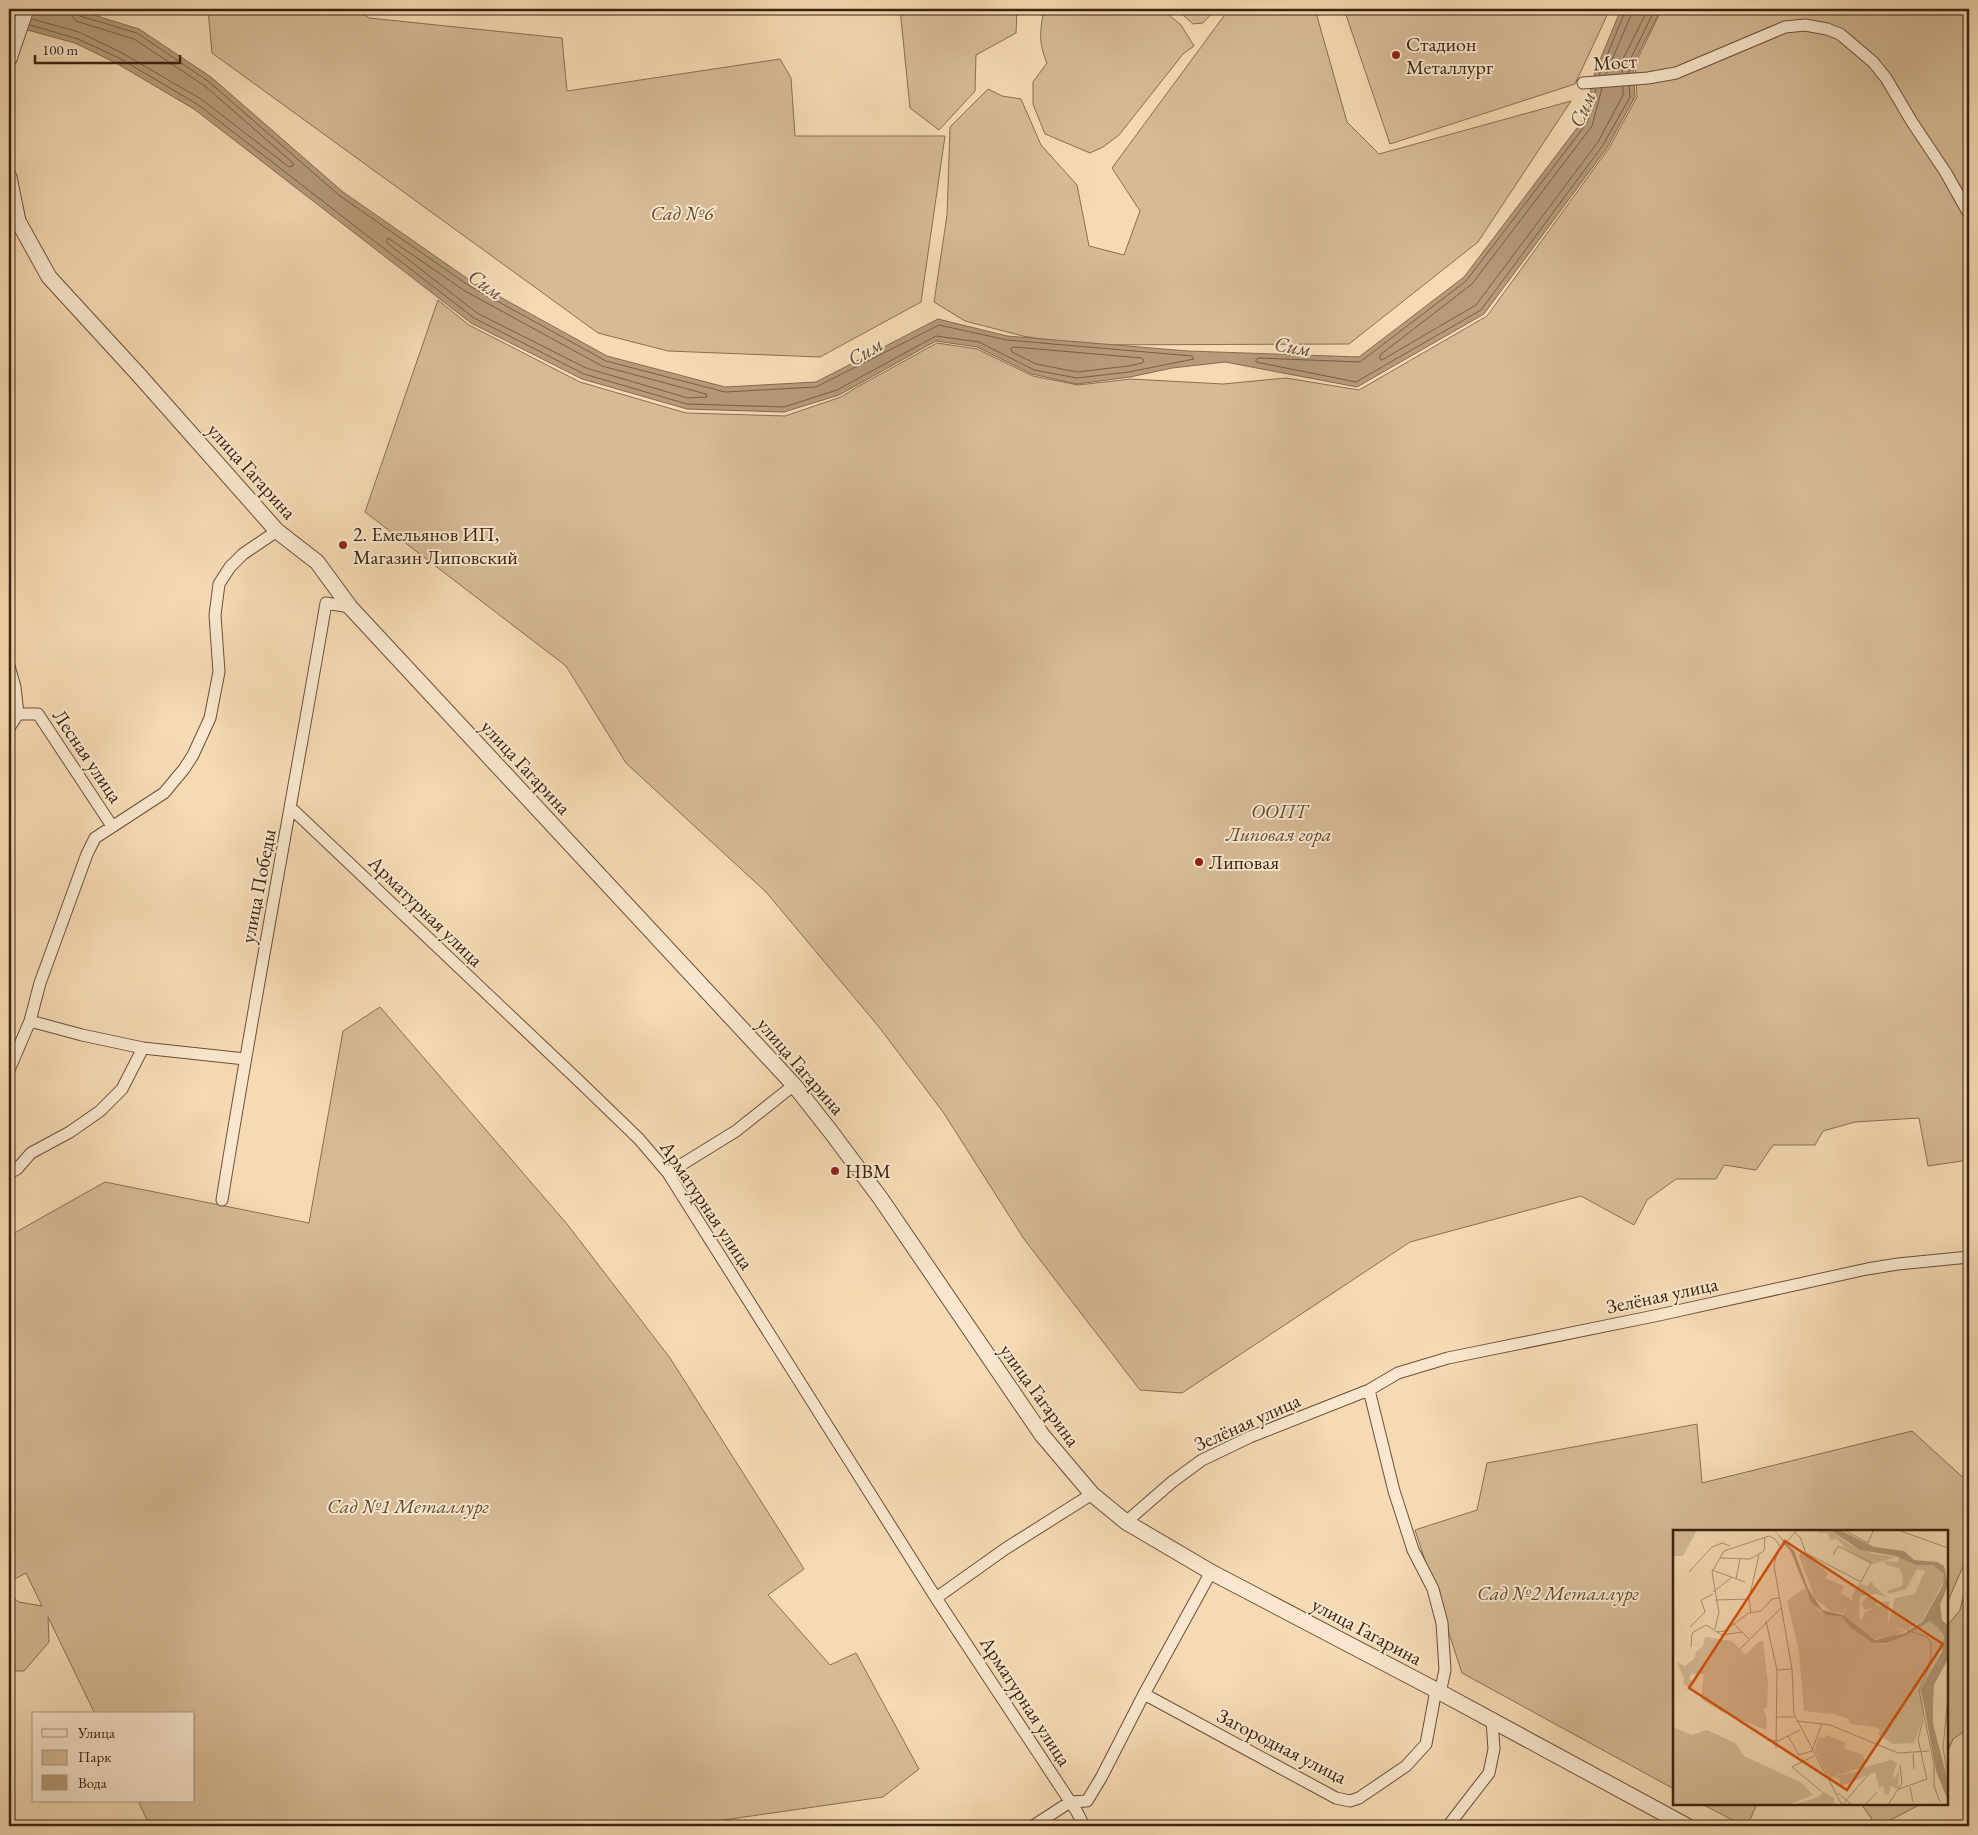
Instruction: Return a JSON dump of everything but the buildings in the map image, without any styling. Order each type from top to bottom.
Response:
[{"type":"street","points":[[9,59],[26,9]]},
{"type":"street","name":"Мост","points":[[1583,83],[1676,74],[1786,27],[1805,25],[1827,29],[1840,34],[1873,62],[1886,78],[1912,122],[1946,173],[1969,214]]},
{"type":"street","name":"улица Гагарина","points":[[9,177],[18,221],[49,277],[277,531],[317,562],[350,607],[794,1085],[866,1179],[1042,1435],[1092,1494],[1126,1522],[1211,1572],[1686,1826]]},
{"type":"street","points":[[9,1070],[30,1021],[40,983],[87,854],[95,838],[164,793],[193,755],[210,718],[219,672],[214,615],[220,584],[230,567],[243,554],[277,531]]},
{"type":"street","name":"улица Победы","points":[[222,1200],[245,1059],[326,603],[350,607]]},
{"type":"street","points":[[9,666],[16,687],[18,714],[9,728]]},
{"type":"street","name":"Лесная улица","points":[[18,714],[38,714],[112,826]]},
{"type":"street","name":"Арматурная улица","points":[[291,808],[639,1139],[668,1173],[936,1598],[1084,1826]]},
{"type":"street","points":[[30,1021],[142,1048],[245,1059]]},
{"type":"street","points":[[9,1173],[16,1169],[31,1153],[70,1132],[100,1112],[122,1089],[142,1048]]},
{"type":"street","points":[[668,1173],[736,1131],[794,1085]]},
{"type":"street","name":"Зелёная улица","points":[[1126,1522],[1172,1482],[1202,1460],[1250,1437],[1369,1390],[1398,1372],[1448,1358],[1659,1315],[1867,1269],[1969,1257]]},
{"type":"street","points":[[1369,1390],[1394,1491],[1413,1550],[1433,1589],[1442,1623],[1445,1670],[1438,1692]]},
{"type":"street","points":[[936,1598],[1006,1549],[1092,1494]]},
{"type":"street","points":[[1033,1826],[1070,1802],[1087,1801],[1211,1572]]},
{"type":"street","name":"Загородная улица","points":[[1144,1694],[1336,1798],[1350,1800],[1359,1798],[1406,1766],[1426,1744],[1438,1692]]},
{"type":"street","points":[[1448,1826],[1489,1773],[1494,1749],[1492,1721]]},
{"type":"green space","name":"Сад №6","points":[[208,9],[356,9],[369,18],[562,38],[567,91],[780,59],[791,78],[795,136],[945,136],[921,302],[820,357],[668,351],[598,333],[212,53]]},
{"type":"green space","points":[[900,9],[1017,9],[1016,33],[976,55],[975,91],[939,130],[910,108]]},
{"type":"green space","points":[[1044,9],[1162,9],[1181,25],[1194,46],[1183,54],[1119,135],[1103,147],[1090,153],[1045,134],[1033,104],[1033,82],[1047,63],[1042,49],[1041,36]]},
{"type":"green space","points":[[1181,9],[1216,9],[1203,23],[1193,24],[1184,16]]},
{"type":"green space","points":[[1229,9],[1315,9],[1347,122],[1379,154],[1571,101],[1478,242],[1349,344],[1076,345],[1023,336],[965,321],[934,302],[947,215],[950,127],[988,89],[1002,96],[1021,99],[1041,145],[1077,185],[1089,246],[1124,255],[1140,211],[1112,168]]},
{"type":"green space","points":[[1344,9],[1610,9],[1575,84],[1390,144]]},
{"type":"green space","name":"ООПТ Липовая гора","points":[[1662,9],[1969,9],[1969,1160],[1928,1166],[1919,1118],[1855,1122],[1823,1131],[1815,1145],[1773,1145],[1756,1170],[1724,1165],[1716,1179],[1676,1179],[1647,1200],[1634,1225],[1581,1196],[1410,1242],[1182,1393],[1140,1390],[1024,1239],[943,1112],[879,1027],[766,892],[626,763],[566,666],[365,512],[438,300],[469,325],[580,382],[686,413],[785,416],[841,397],[937,343],[977,349],[1033,376],[1078,385],[1131,379],[1223,384],[1286,378],[1359,390],[1487,316],[1609,148],[1637,97],[1635,64]]},
{"type":"green space","name":"Сад №1 Металлург","points":[[380,1007],[567,1224],[670,1358],[804,1569],[768,1595],[830,1665],[856,1653],[919,1769],[883,1797],[682,1826],[150,1826],[138,1802],[195,1802],[195,1712],[94,1712],[48,1617],[49,1642],[24,1671],[9,1671],[9,1595],[19,1602],[42,1606],[26,1573],[9,1582],[9,1236],[105,1182],[309,1223],[343,1031]]},
{"type":"green space","name":"Сад №2 Металлург","points":[[1697,1424],[1702,1483],[1912,1431],[1969,1483],[1969,1553],[1948,1601],[1948,1530],[1673,1530],[1673,1788],[1462,1673],[1415,1530],[1477,1510],[1487,1463]]},
{"type":"green space","points":[[1969,1572],[1969,1728],[1953,1739],[1948,1751],[1948,1625],[1960,1610]]},
{"type":"green space","points":[[1704,1805],[1757,1805],[1747,1826]]},
{"type":"green space","points":[[1862,1805],[1919,1805],[1879,1826],[1877,1826]]},
{"type":"water","points":[[9,9],[74,9],[139,29],[211,77],[343,192],[471,281],[607,356],[725,387],[816,382],[938,319],[1007,336],[1188,351],[1359,357],[1464,277],[1583,120],[1595,72],[1621,9],[1661,9],[1633,64],[1635,97],[1607,148],[1484,314],[1357,387],[1225,362],[1172,368],[1130,377],[1077,384],[1032,374],[977,347],[936,341],[839,395],[784,412],[687,409],[582,379],[471,323],[194,109],[116,63],[75,43],[9,25]]},
{"type":"place","name":"Стадион Металлург","points":[[1396,55]]},
{"type":"place","name":"2. Емельянов ИП, Магазин Липовский","points":[[343,545]]},
{"type":"place","name":"Липовая","points":[[1199,862]]},
{"type":"place","name":"НВМ","points":[[835,1171]]},
{"type":"water label","name":"Сим","points":[[1582,109]]},
{"type":"water label","name":"Сим","points":[[486,284]]},
{"type":"water label","name":"Сим","points":[[1293,346]]},
{"type":"water label","name":"Сим","points":[[865,351]]}]
